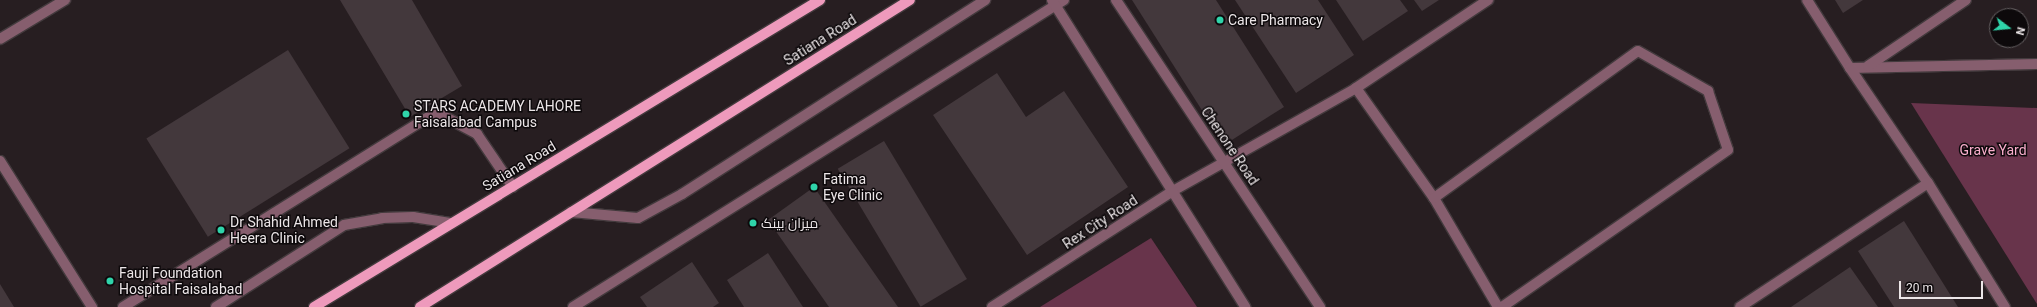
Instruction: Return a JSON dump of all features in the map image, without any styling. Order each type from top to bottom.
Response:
[{"type":"main road","name":"Satiana Road","points":[[314,307],[820,0]]},
{"type":"main road","name":"Satiana Road","points":[[420,307],[910,0]]},
{"type":"street","points":[[0,39],[65,0]]},
{"type":"street","points":[[571,212],[638,218],[682,194],[985,0]]},
{"type":"street","points":[[573,307],[1054,3],[1064,0]]},
{"type":"street","name":"Chenone Road","points":[[1116,0],[1320,307]]},
{"type":"street","name":"Rex City Road","points":[[992,307],[1172,192],[1356,88],[1488,0]]},
{"type":"street","points":[[1807,0],[1850,68],[1928,183],[2005,307]]},
{"type":"street","points":[[1868,66],[1966,0]]},
{"type":"street","points":[[1054,3],[1245,307]]},
{"type":"street","points":[[1434,198],[1638,51],[1708,91],[1728,150],[1502,307]]},
{"type":"street","points":[[1850,68],[1868,66],[2037,64]]},
{"type":"street","points":[[1356,88],[1434,198],[1498,307]]},
{"type":"street","points":[[122,307],[436,112],[477,134],[513,186]]},
{"type":"street","points":[[0,161],[92,307]]},
{"type":"street","points":[[1740,307],[1928,183]]},
{"type":"street","points":[[216,307],[344,226],[382,218],[413,217],[452,223]]},
{"type":"green space","name":"Grave Yard","points":[[1911,103],[2037,108],[2037,304]]},
{"type":"green space","points":[[1151,238],[1197,307],[1040,307]]},
{"type":"building","points":[[340,0],[412,0],[462,86],[410,117]]},
{"type":"building","points":[[1132,0],[1216,0],[1284,107],[1224,145]]},
{"type":"building","points":[[1235,0],[1318,0],[1354,55],[1296,93]]},
{"type":"building","points":[[1336,0],[1400,0],[1408,11],[1363,41]]},
{"type":"building","points":[[1414,0],[1439,0],[1422,11]]},
{"type":"building","points":[[1835,0],[1863,0],[1843,13]]},
{"type":"building","points":[[288,50],[349,148],[208,237],[146,138]]},
{"type":"building","points":[[997,73],[1026,117],[1064,91],[1128,187],[1027,255],[933,115]]},
{"type":"building","points":[[884,141],[967,279],[921,307],[838,169]]},
{"type":"building","points":[[814,187],[898,307],[829,307],[768,220]]},
{"type":"building","points":[[1904,221],[1958,307],[1894,307],[1858,251]]},
{"type":"building","points":[[768,253],[803,307],[744,307],[727,280]]},
{"type":"building","points":[[692,262],[719,303],[713,307],[647,307],[640,297]]},
{"type":"building","points":[[1850,267],[1878,307],[1791,307]]},
{"type":"building","points":[[0,284],[14,307],[0,307]]},
{"type":"place","name":"Care Pharmacy","points":[[1220,20]]},
{"type":"place","name":"STARS ACADEMY LAHORE Faisalabad Campus","points":[[406,114]]},
{"type":"place","name":"Fatima Eye Clinic","points":[[814,187]]},
{"type":"place","name":"میزان بینک","points":[[753,223]]},
{"type":"place","name":"Dr Shahid Ahmed Heera Clinic","points":[[221,230]]},
{"type":"place","name":"Fauji Foundation Hospital Faisalabad","points":[[110,281]]}]
